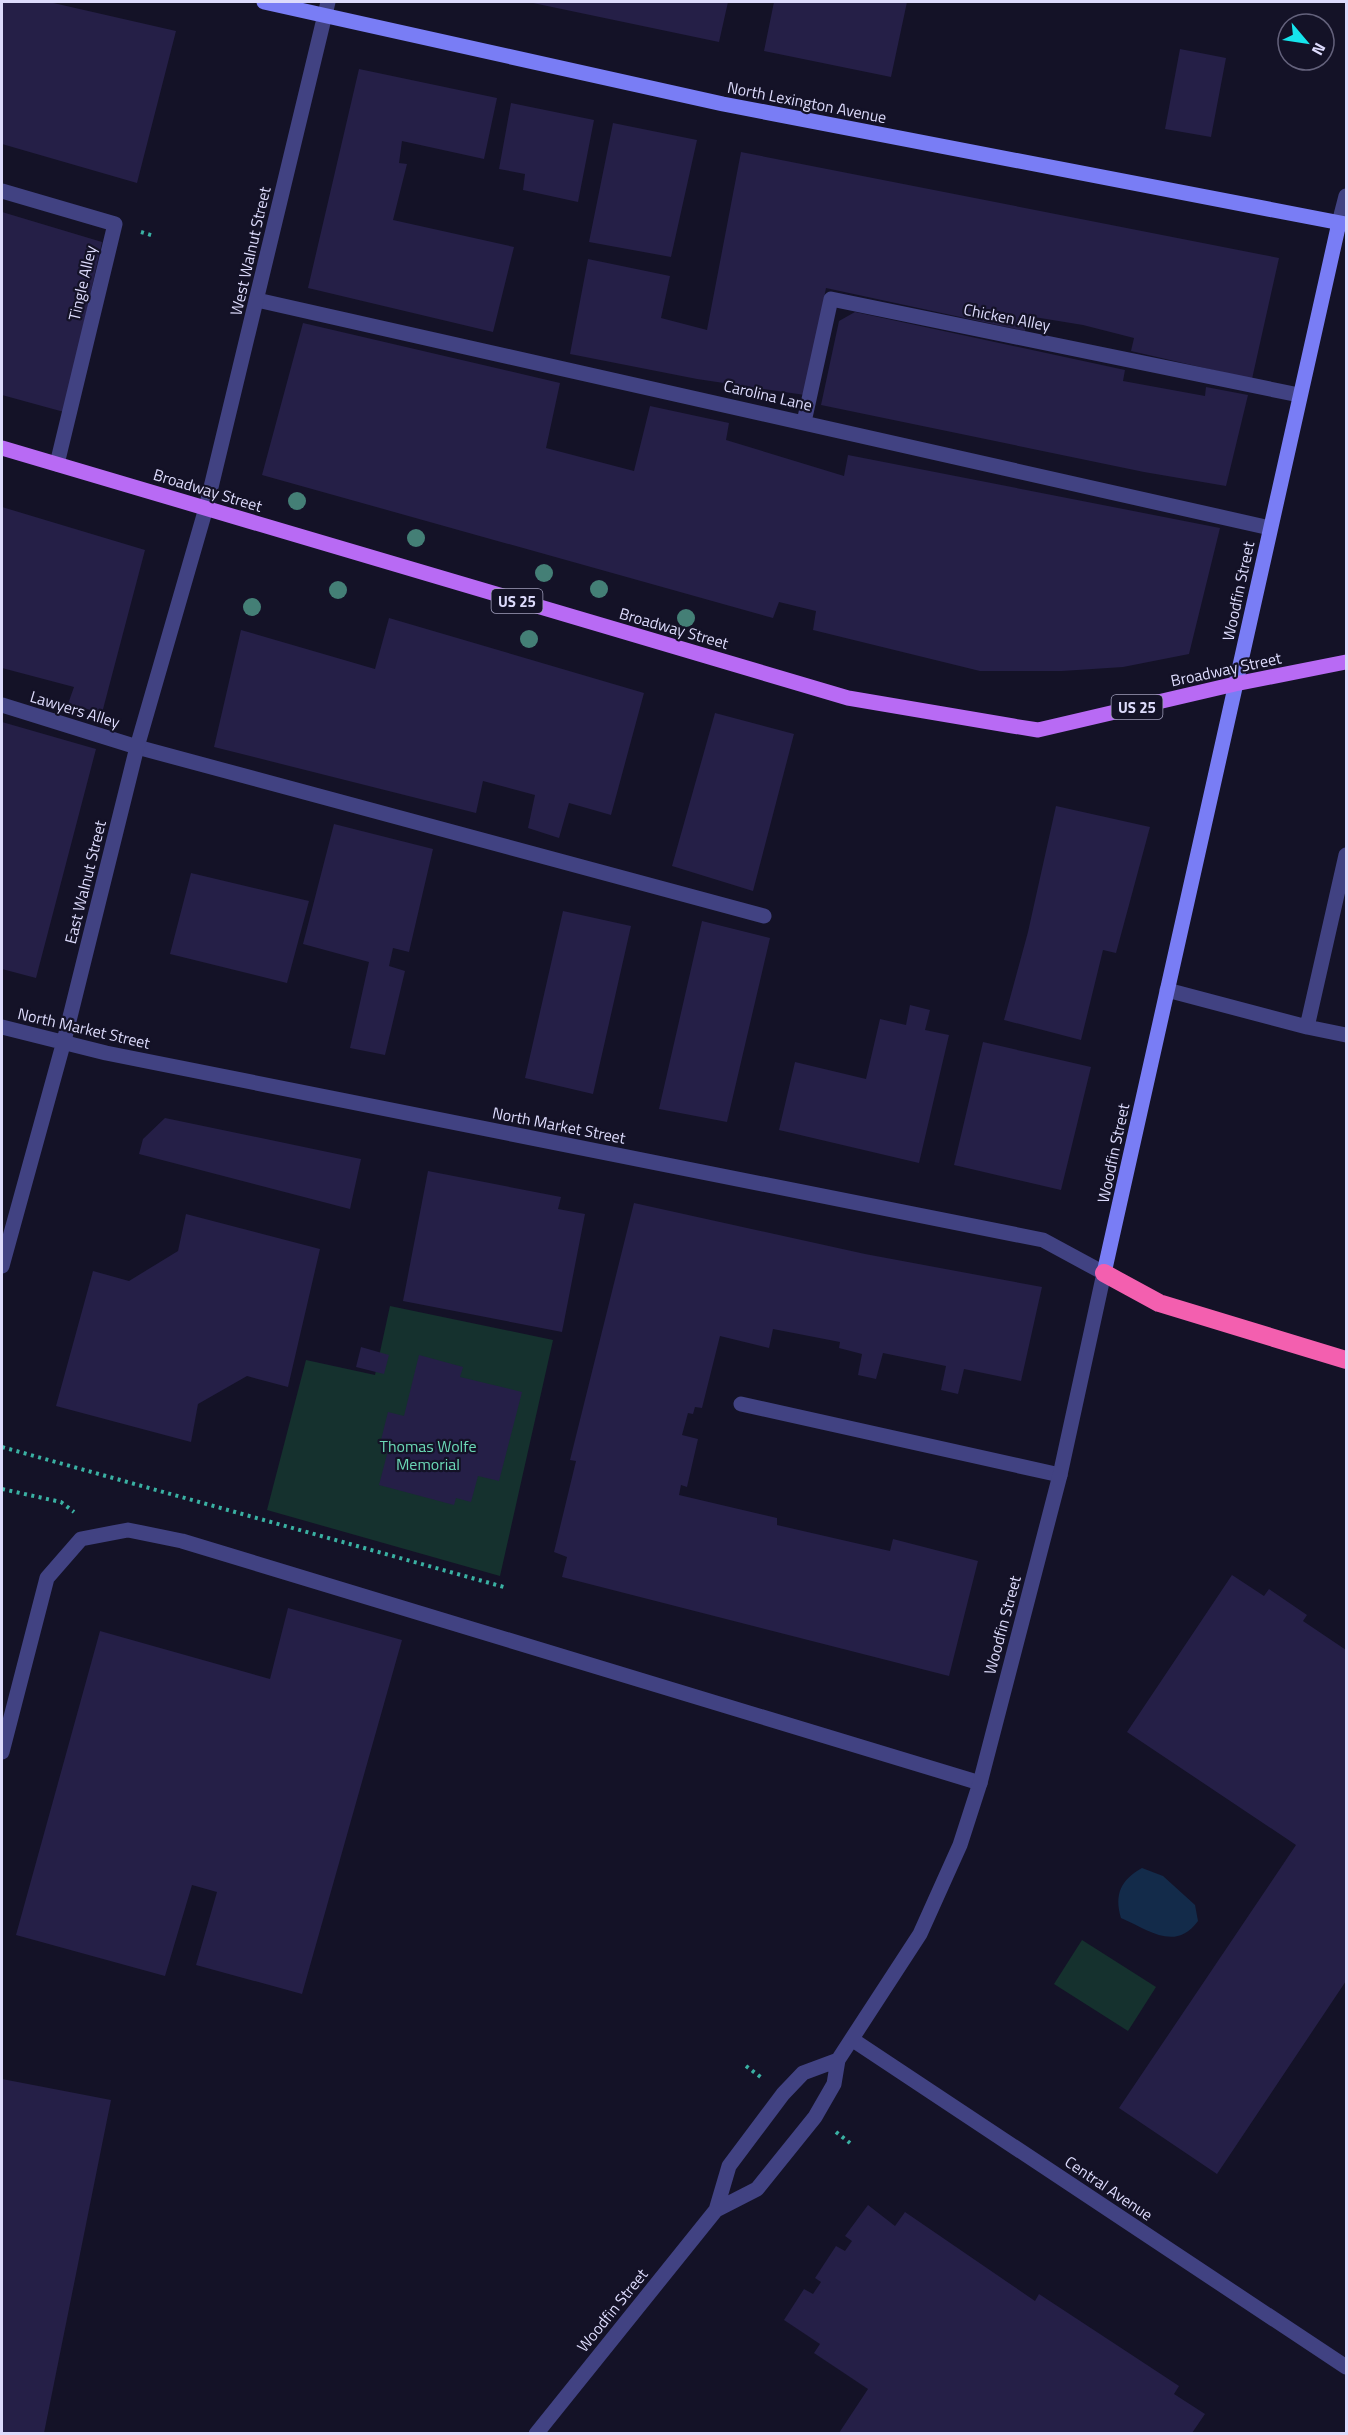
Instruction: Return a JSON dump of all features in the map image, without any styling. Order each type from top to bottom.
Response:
[{"type":"highway","points":[[1104,1273],[1159,1304],[1347,1360]]},
{"type":"main road","name":"North Lexington Avenue","points":[[264,2],[326,8],[723,104],[1343,224]]},
{"type":"main road","name":"Woodfin Street","points":[[1104,1273],[1299,395],[1343,224]]},
{"type":"main road","name":"Broadway Street","points":[[2,447],[868,702],[1038,730],[1236,684],[1347,662]]},
{"type":"street","name":"West Walnut Street","points":[[206,508],[326,8]]},
{"type":"street","name":"Tingle Alley","points":[[2,191],[115,224],[57,464]]},
{"type":"street","points":[[1343,224],[1347,196]]},
{"type":"street","name":"Chicken Alley","points":[[804,422],[831,299],[1299,395]]},
{"type":"street","name":"Carolina Lane","points":[[257,300],[1270,528]]},
{"type":"street","name":"East Walnut Street","points":[[3,1257],[64,1041],[137,747],[206,508]]},
{"type":"street","name":"Lawyers Alley","points":[[2,705],[137,747],[765,916]]},
{"type":"street","points":[[1307,1027],[1347,855]]},
{"type":"street","points":[[1167,990],[1307,1027],[1347,1035]]},
{"type":"street","name":"North Market Street","points":[[2,1027],[106,1053],[1043,1240],[1104,1273]]},
{"type":"street","name":"Woodfin Street","points":[[716,2210],[757,2189],[815,2117],[834,2084],[838,2060],[920,1934],[960,1845],[980,1783],[1060,1475],[1104,1273]]},
{"type":"street","points":[[741,1404],[1060,1475]]},
{"type":"street","points":[[2,1752],[48,1578],[81,1539],[128,1530],[182,1541],[980,1783]]},
{"type":"street","name":"Central Avenue","points":[[853,2040],[1347,2367]]},
{"type":"street","name":"Woodfin Street","points":[[536,2433],[716,2210],[729,2166],[783,2094],[803,2073],[838,2060]]},
{"type":"path","points":[[2,1447],[504,1587]]},
{"type":"path","points":[[2,1489],[61,1502],[83,1518],[81,1539]]},
{"type":"green space","name":"Thomas Wolfe Memorial","points":[[390,1306],[553,1340],[500,1576],[267,1510],[306,1360],[375,1375]]},
{"type":"green space","points":[[1082,1940],[1156,1987],[1128,2031],[1054,1984]]},
{"type":"water","points":[[1142,1868],[1163,1876],[1195,1905],[1198,1921],[1189,1930],[1171,1937],[1161,1936],[1121,1918],[1118,1902],[1121,1889],[1129,1877]]},
{"type":"building","points":[[2,2],[49,2],[176,31],[137,183],[2,144]]},
{"type":"building","points":[[533,2],[728,2],[719,42]]},
{"type":"building","points":[[774,2],[907,2],[891,77],[764,51]]},
{"type":"building","points":[[1180,49],[1226,58],[1211,137],[1165,129]]},
{"type":"building","points":[[359,69],[497,98],[484,159],[402,141],[399,163],[407,164],[393,220],[514,247],[493,332],[308,288]]},
{"type":"building","points":[[511,103],[594,120],[578,202],[523,190],[525,174],[499,169]]},
{"type":"building","points":[[613,123],[697,140],[671,257],[589,242]]},
{"type":"building","points":[[741,152],[1279,258],[1252,379],[1131,351],[1134,338],[1083,325],[1028,316],[1025,331],[826,288],[805,395],[697,379],[570,354],[588,259],[670,276],[661,318],[707,330]]},
{"type":"building","points":[[2,212],[102,242],[64,412],[2,395]]},
{"type":"building","points":[[855,312],[1125,370],[1123,381],[1205,396],[1206,387],[1248,395],[1226,486],[1144,472],[821,405],[839,321]]},
{"type":"building","points":[[303,323],[560,383],[546,448],[634,471],[650,406],[729,423],[726,440],[844,476],[848,455],[1220,528],[1189,654],[1123,667],[1062,671],[980,671],[813,630],[816,611],[779,602],[773,618],[262,475]]},
{"type":"building","points":[[2,507],[145,550],[102,713],[68,704],[74,687],[2,668]]},
{"type":"building","points":[[389,618],[644,693],[611,815],[569,803],[559,838],[528,828],[535,795],[483,781],[476,813],[214,747],[241,630],[375,669]]},
{"type":"building","points":[[715,713],[794,734],[753,891],[672,866]]},
{"type":"building","points":[[2,722],[96,749],[36,978],[2,969]]},
{"type":"building","points":[[1056,806],[1150,827],[1116,953],[1103,950],[1081,1040],[1004,1020],[1028,932]]},
{"type":"building","points":[[334,824],[433,849],[409,952],[393,948],[389,966],[405,971],[385,1055],[350,1048],[369,962],[303,944]]},
{"type":"building","points":[[191,873],[309,901],[287,983],[170,954]]},
{"type":"building","points":[[563,911],[631,926],[593,1094],[525,1078]]},
{"type":"building","points":[[702,921],[770,938],[727,1122],[659,1109]]},
{"type":"building","points":[[910,1005],[930,1010],[925,1030],[949,1035],[919,1163],[779,1130],[795,1062],[866,1079],[880,1019],[906,1025]]},
{"type":"building","points":[[983,1042],[1091,1067],[1061,1190],[954,1165]]},
{"type":"building","points":[[165,1118],[361,1159],[350,1209],[139,1154],[143,1139]]},
{"type":"building","points":[[428,1171],[561,1197],[558,1209],[585,1214],[562,1332],[403,1301]]},
{"type":"building","points":[[634,1203],[865,1254],[1042,1287],[1021,1381],[964,1369],[958,1394],[941,1390],[946,1366],[883,1353],[876,1379],[858,1375],[862,1354],[839,1348],[840,1342],[773,1329],[769,1348],[720,1336],[702,1408],[695,1407],[693,1414],[688,1413],[682,1435],[698,1439],[687,1487],[681,1485],[679,1495],[777,1518],[777,1525],[890,1551],[893,1539],[978,1561],[949,1676],[562,1577],[567,1557],[554,1552],[576,1461],[570,1460]]},
{"type":"building","points":[[186,1214],[320,1249],[288,1387],[247,1376],[198,1404],[191,1442],[56,1406],[93,1271],[129,1281],[178,1251]]},
{"type":"building","points":[[361,1347],[389,1355],[384,1374],[356,1367]]},
{"type":"building","points":[[419,1355],[463,1367],[460,1377],[522,1392],[499,1481],[478,1476],[471,1502],[456,1498],[454,1505],[379,1485],[390,1443],[381,1440],[388,1412],[404,1416]]},
{"type":"building","points":[[1232,1575],[1264,1596],[1269,1589],[1307,1615],[1303,1621],[1346,1650],[1346,1981],[1217,2174],[1119,2108],[1296,1845],[1127,1732]]},
{"type":"building","points":[[288,1608],[402,1640],[302,1994],[196,1965],[217,1892],[192,1885],[165,1976],[16,1935],[100,1631],[270,1679]]},
{"type":"building","points":[[2,2079],[111,2100],[44,2433],[2,2433]]},
{"type":"building","points":[[868,2205],[895,2226],[905,2212],[1035,2301],[1039,2294],[1179,2386],[1174,2394],[1205,2414],[1192,2433],[839,2433],[868,2389],[814,2353],[820,2344],[784,2320],[804,2289],[813,2294],[821,2282],[815,2278],[836,2246],[845,2251],[852,2241],[845,2236]]}]
